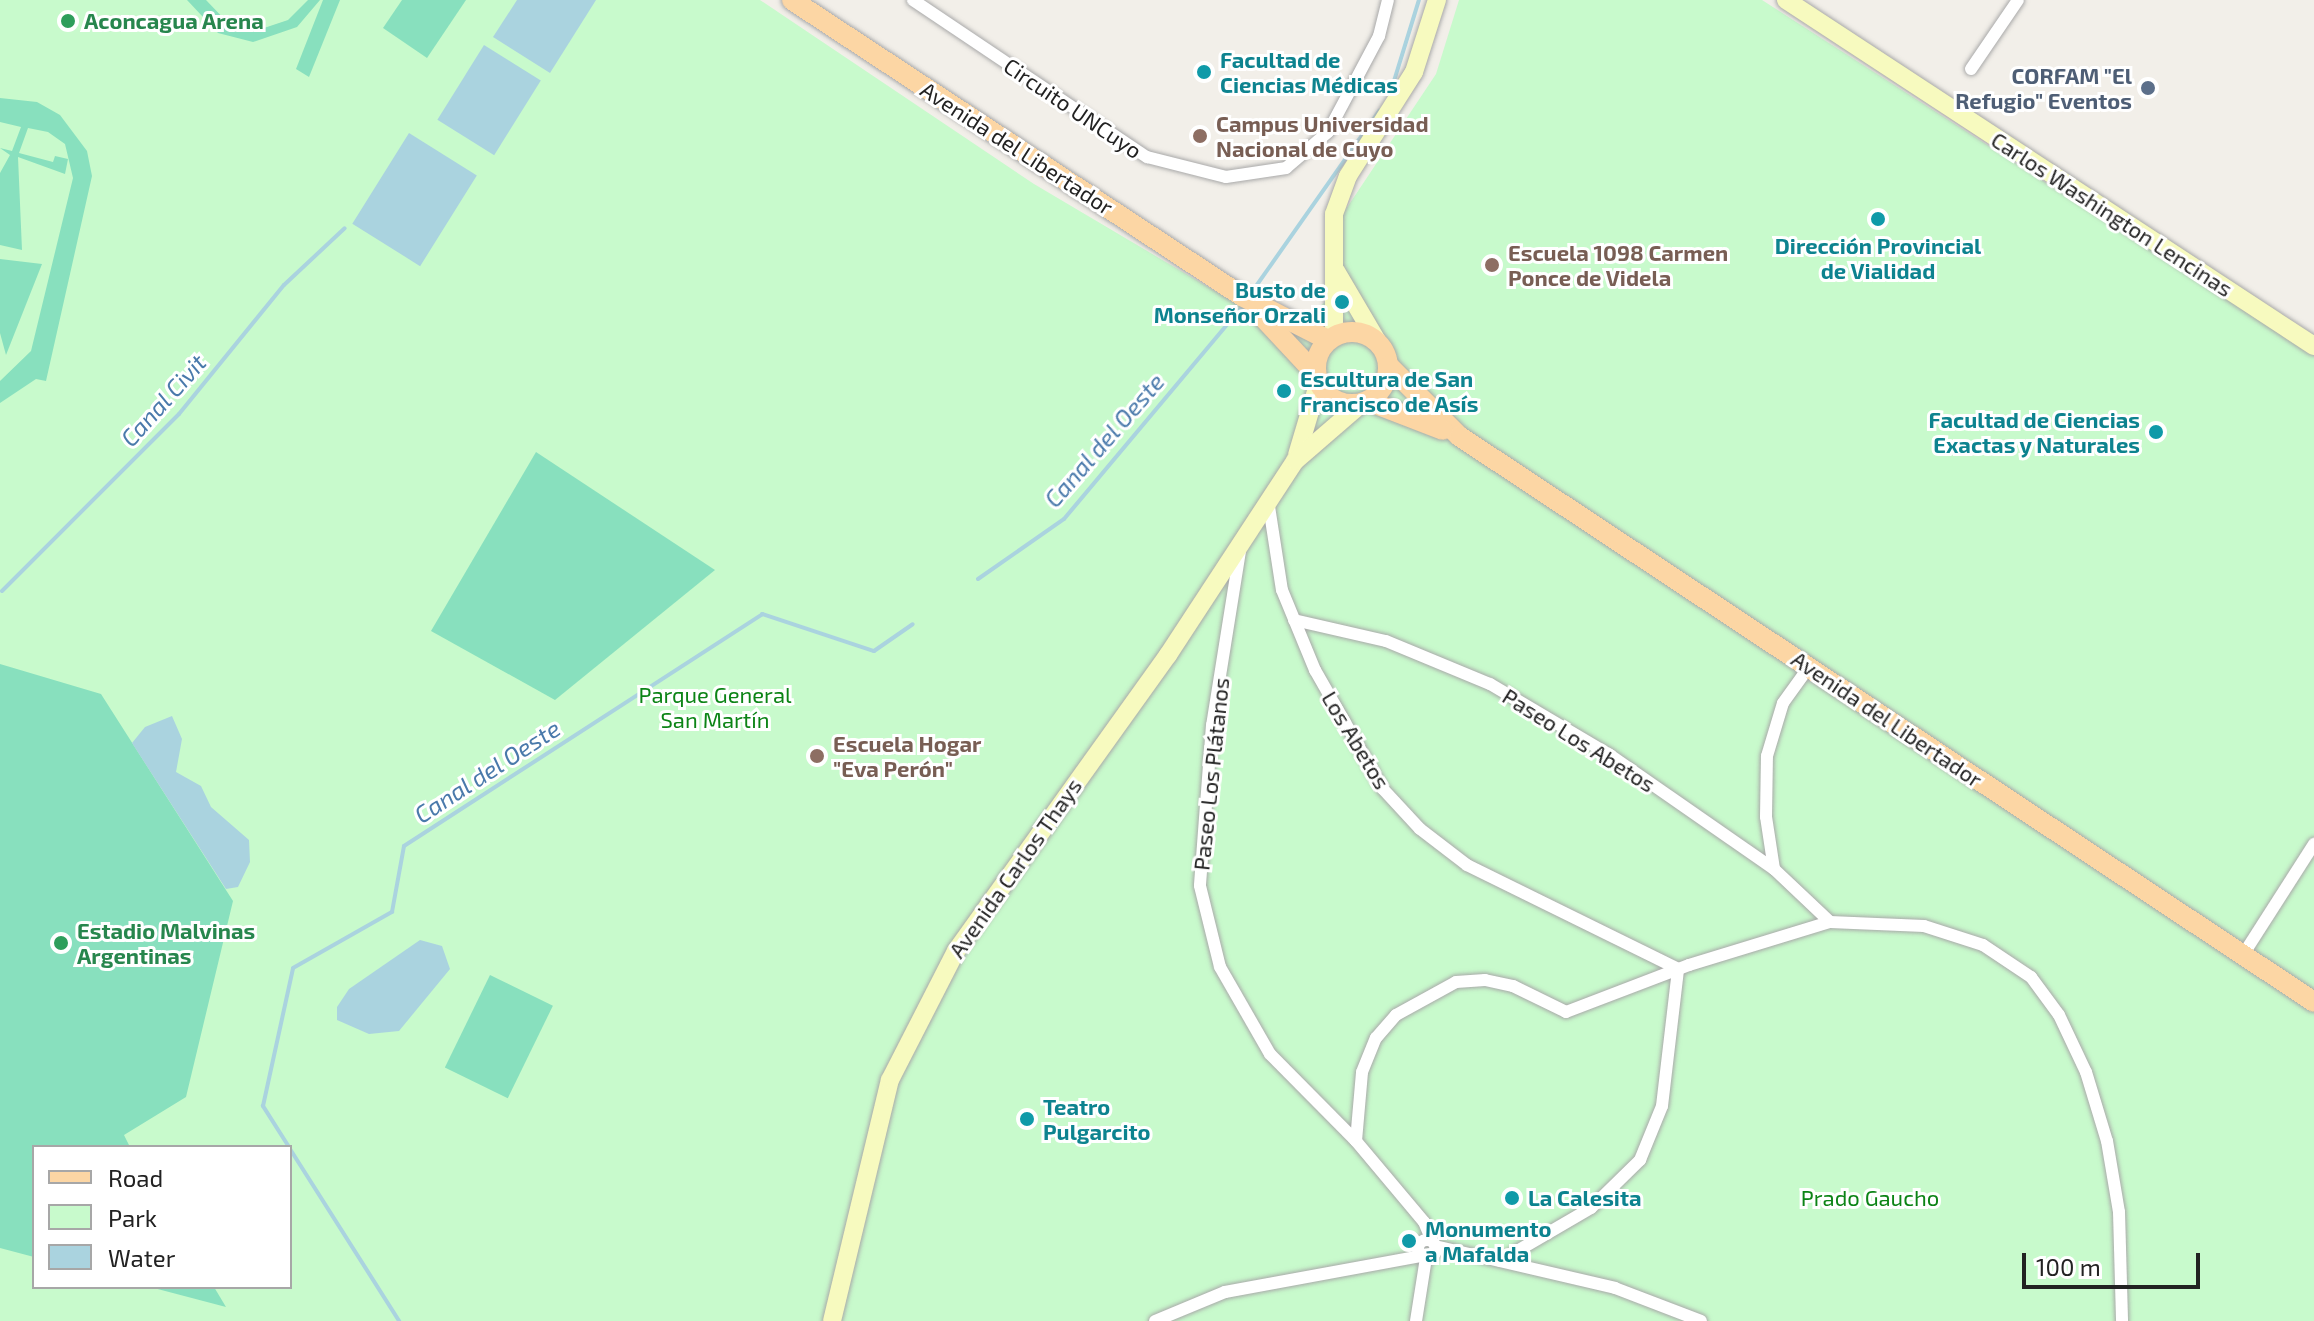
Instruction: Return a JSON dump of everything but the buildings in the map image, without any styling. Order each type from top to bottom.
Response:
[{"type":"main road","name":"Avenida del Libertador","points":[[792,0],[1242,296],[1331,338]]},
{"type":"main road","name":"Avenida del Libertador","points":[[1242,296],[1317,377]]},
{"type":"main road","points":[[1354,331],[1377,341],[1389,366],[1387,380],[1365,402],[1337,401],[1317,377],[1331,338],[1354,331]]},
{"type":"main road","name":"Avenida del Libertador","points":[[1389,366],[1459,436],[2314,1002]]},
{"type":"main road","name":"Avenida del Libertador","points":[[1365,402],[1459,436]]},
{"type":"street","name":"Circuito UNCuyo","points":[[913,0],[1147,157],[1226,177],[1286,168],[1328,132],[1379,36],[1388,0]]},
{"type":"street","points":[[1331,338],[1336,271],[1332,236],[1340,194],[1414,72],[1437,0]]},
{"type":"street","points":[[1971,69],[2018,0]]},
{"type":"street","name":"Carlos Washington Lencinas","points":[[1787,1],[2314,346]]},
{"type":"street","points":[[1336,271],[1377,341]]},
{"type":"street","name":"Avenida Carlos Thays","points":[[1295,461],[1317,377]]},
{"type":"street","name":"Avenida Carlos Thays","points":[[832,1321],[890,1080],[904,1045],[992,894],[1168,655],[1295,461],[1365,402]]},
{"type":"street","name":"Los Abetos","points":[[1268,500],[1282,590],[1315,670],[1383,789],[1420,829],[1467,865],[1678,969]]},
{"type":"street","name":"Paseo Los Plátanos","points":[[1242,540],[1212,725],[1200,886],[1220,967],[1270,1054],[1356,1141],[1424,1222],[1430,1250]]},
{"type":"street","name":"Paseo Los Abetos","points":[[1294,620],[1386,641],[1490,684],[1610,755],[1774,869],[1830,922]]},
{"type":"street","points":[[1774,869],[1766,817],[1767,756],[1783,703],[1809,667]]},
{"type":"street","points":[[2243,955],[2314,844]]},
{"type":"street","points":[[1356,1141],[1362,1072],[1376,1038],[1426,994],[1456,982],[1485,980],[1513,986],[1566,1012],[1678,969],[1830,922],[1924,926],[1983,945],[2031,977],[2059,1015],[2086,1072],[2107,1141],[2119,1212],[2122,1321]]},
{"type":"street","points":[[1500,1261],[1591,1208],[1640,1160],[1662,1106],[1678,969]]},
{"type":"street","points":[[1416,1321],[1430,1250]]},
{"type":"street","points":[[1155,1321],[1225,1292],[1401,1263],[1430,1250],[1500,1261],[1615,1288],[1701,1321]]},
{"type":"green space","name":"Parque General San Martín","points":[[0,0],[760,0],[1034,184],[1252,313],[1296,329],[1330,297],[1342,215],[1436,74],[1459,0],[1762,0],[2314,355],[2314,1321],[0,1321]]},
{"type":"green space","points":[[187,0],[206,0],[228,23],[258,30],[288,20],[308,0],[320,0],[297,27],[253,42],[218,33]]},
{"type":"green space","points":[[323,0],[340,0],[309,77],[296,69]]},
{"type":"green space","points":[[402,0],[466,0],[427,58],[383,28]]},
{"type":"green space","points":[[0,98],[37,102],[60,115],[87,151],[92,176],[46,381],[36,379],[0,403],[0,381],[31,351],[73,178],[65,144],[48,132],[28,128],[19,153],[53,162],[55,156],[68,159],[65,174],[18,157],[22,250],[0,245],[0,173],[10,155],[0,148],[12,151],[21,127],[0,122]]},
{"type":"green space","points":[[0,259],[42,264],[6,355],[0,333]]},
{"type":"green space","points":[[536,452],[715,570],[555,700],[431,631]]},
{"type":"green space","points":[[0,664],[101,694],[233,901],[186,1097],[124,1135],[129,1145],[32,1145],[32,1256],[0,1248]]},
{"type":"green space","points":[[490,975],[553,1006],[508,1098],[445,1068]]},
{"type":"green space","points":[[158,1289],[215,1289],[226,1307]]},
{"type":"water","points":[[517,0],[596,0],[550,73],[493,37]]},
{"type":"water","points":[[484,45],[541,81],[494,155],[437,120]]},
{"type":"water","points":[[409,133],[477,175],[420,266],[352,224]]},
{"type":"water","points":[[172,716],[182,739],[176,772],[201,786],[211,807],[249,840],[250,862],[238,887],[226,889],[132,743],[145,727]]},
{"type":"water","points":[[420,940],[442,946],[450,969],[399,1031],[369,1034],[337,1020],[337,1007],[349,989]]},
{"type":"waterway","name":"Canal del Oeste","points":[[1390,94],[1419,0]]},
{"type":"waterway","name":"Canal del Oeste","points":[[1254,289],[1379,111]]},
{"type":"waterway","name":"Canal Civit","points":[[2,591],[179,414],[284,285],[345,228]]},
{"type":"waterway","name":"Canal del Oeste","points":[[978,579],[1064,519],[1242,307]]},
{"type":"waterway","name":"Canal del Oeste","points":[[288,1145],[263,1106],[293,968],[392,912],[404,846],[762,614],[874,651],[913,624]]},
{"type":"waterway","name":"Canal del Oeste","points":[[292,1152],[399,1321]]},
{"type":"place","name":"Aconcagua Arena","points":[[68,21]]},
{"type":"place","name":"Facultad de Ciencias Médicas","points":[[1204,72]]},
{"type":"place","name":"CORFAM \"El Refugio\" Eventos","points":[[2148,88]]},
{"type":"place","name":"Campus Universidad Nacional de Cuyo","points":[[1200,136]]},
{"type":"place","name":"Dirección Provincial de Vialidad","points":[[1878,219]]},
{"type":"place","name":"Escuela 1098 Carmen Ponce de Videla","points":[[1492,265]]},
{"type":"place","name":"Busto de Monseñor Orzali","points":[[1342,302]]},
{"type":"place","name":"Escultura de San Francisco de Asís","points":[[1284,391]]},
{"type":"place","name":"Facultad de Ciencias Exactas y Naturales","points":[[2156,432]]},
{"type":"place","name":"Escuela Hogar \"Eva Perón\"","points":[[817,756]]},
{"type":"place","name":"Estadio Malvinas Argentinas","points":[[61,943]]},
{"type":"place","name":"Teatro Pulgarcito","points":[[1027,1119]]},
{"type":"place","name":"La Calesita","points":[[1512,1198]]},
{"type":"place","name":"Monumento a Mafalda","points":[[1409,1241]]},
{"type":"park label","name":"Prado Gaucho","points":[[1870,1198]]}]
